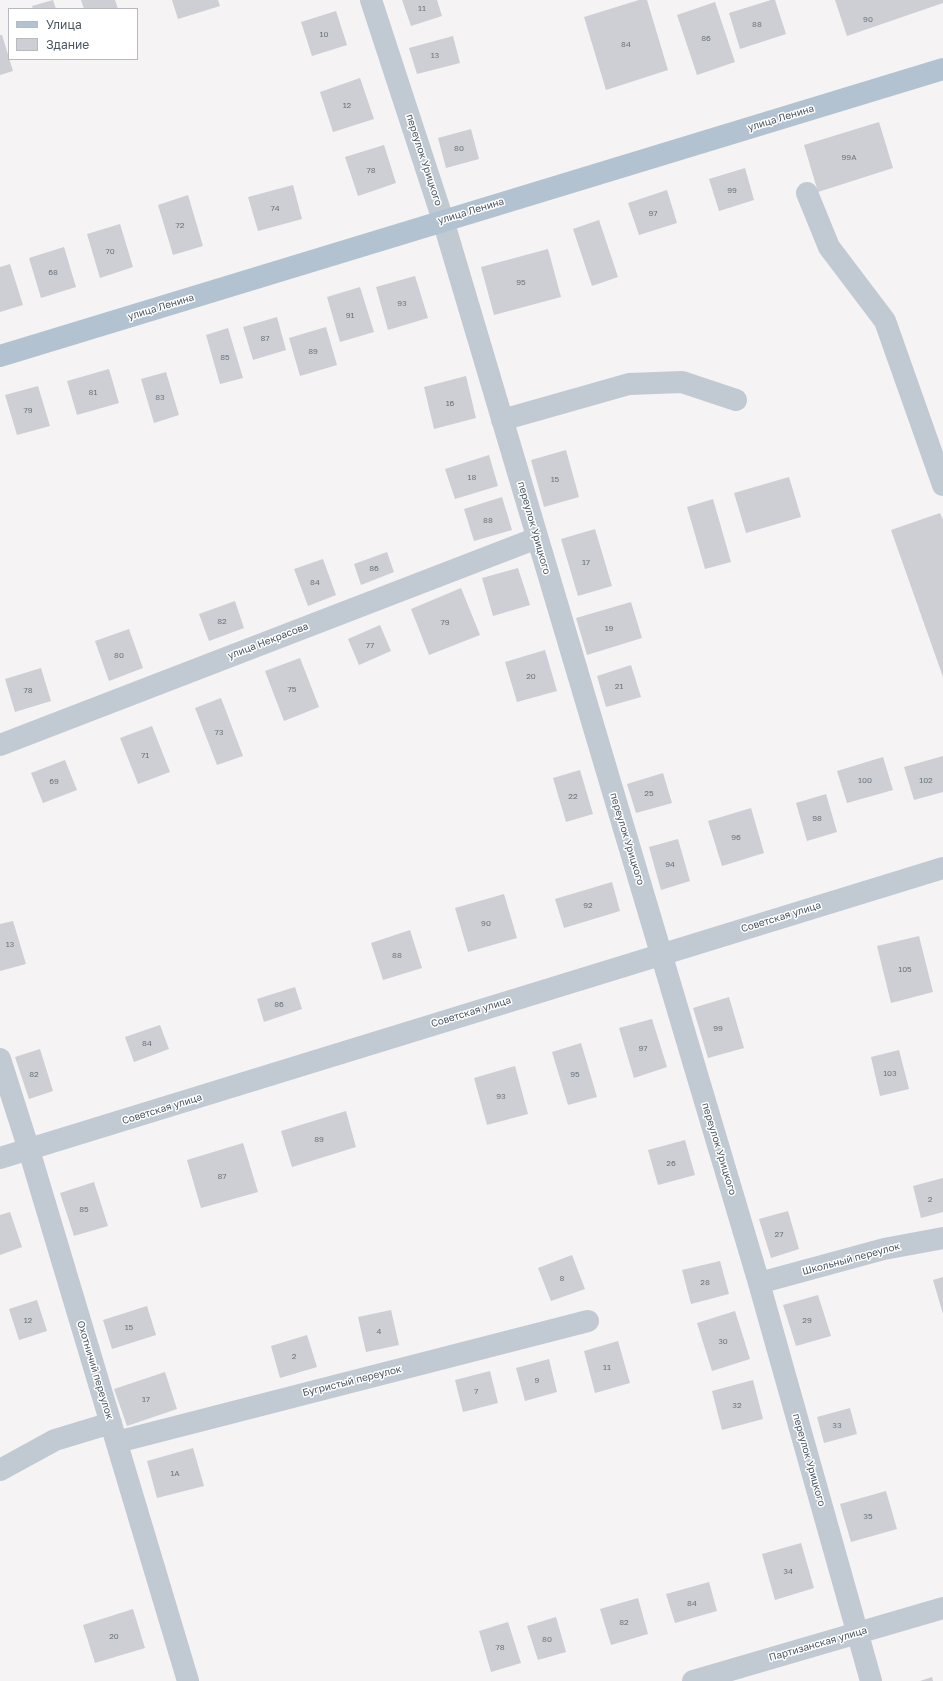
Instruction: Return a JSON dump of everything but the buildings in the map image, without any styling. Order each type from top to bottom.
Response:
[{"type":"main road","name":"улица Ленина","points":[[0,356],[943,69]]},
{"type":"street","name":"переулок Урицкого","points":[[371,0],[443,220],[759,1283],[871,1681]]},
{"type":"street","points":[[807,193],[828,247],[885,321],[943,485]]},
{"type":"street","points":[[502,420],[629,384],[682,382],[736,400]]},
{"type":"street","name":"улица Некрасова","points":[[0,745],[537,538]]},
{"type":"street","name":"Советская улица","points":[[0,1158],[661,953],[943,868]]},
{"type":"street","name":"Охотничий переулок","points":[[0,1059],[29,1150],[188,1681]]},
{"type":"street","name":"Школьный переулок","points":[[759,1283],[884,1249],[943,1238]]},
{"type":"street","name":"Бугристый переулок","points":[[0,1470],[55,1440],[114,1433],[588,1321]]},
{"type":"street","name":"Партизанская улица","points":[[693,1681],[943,1608]]}]
